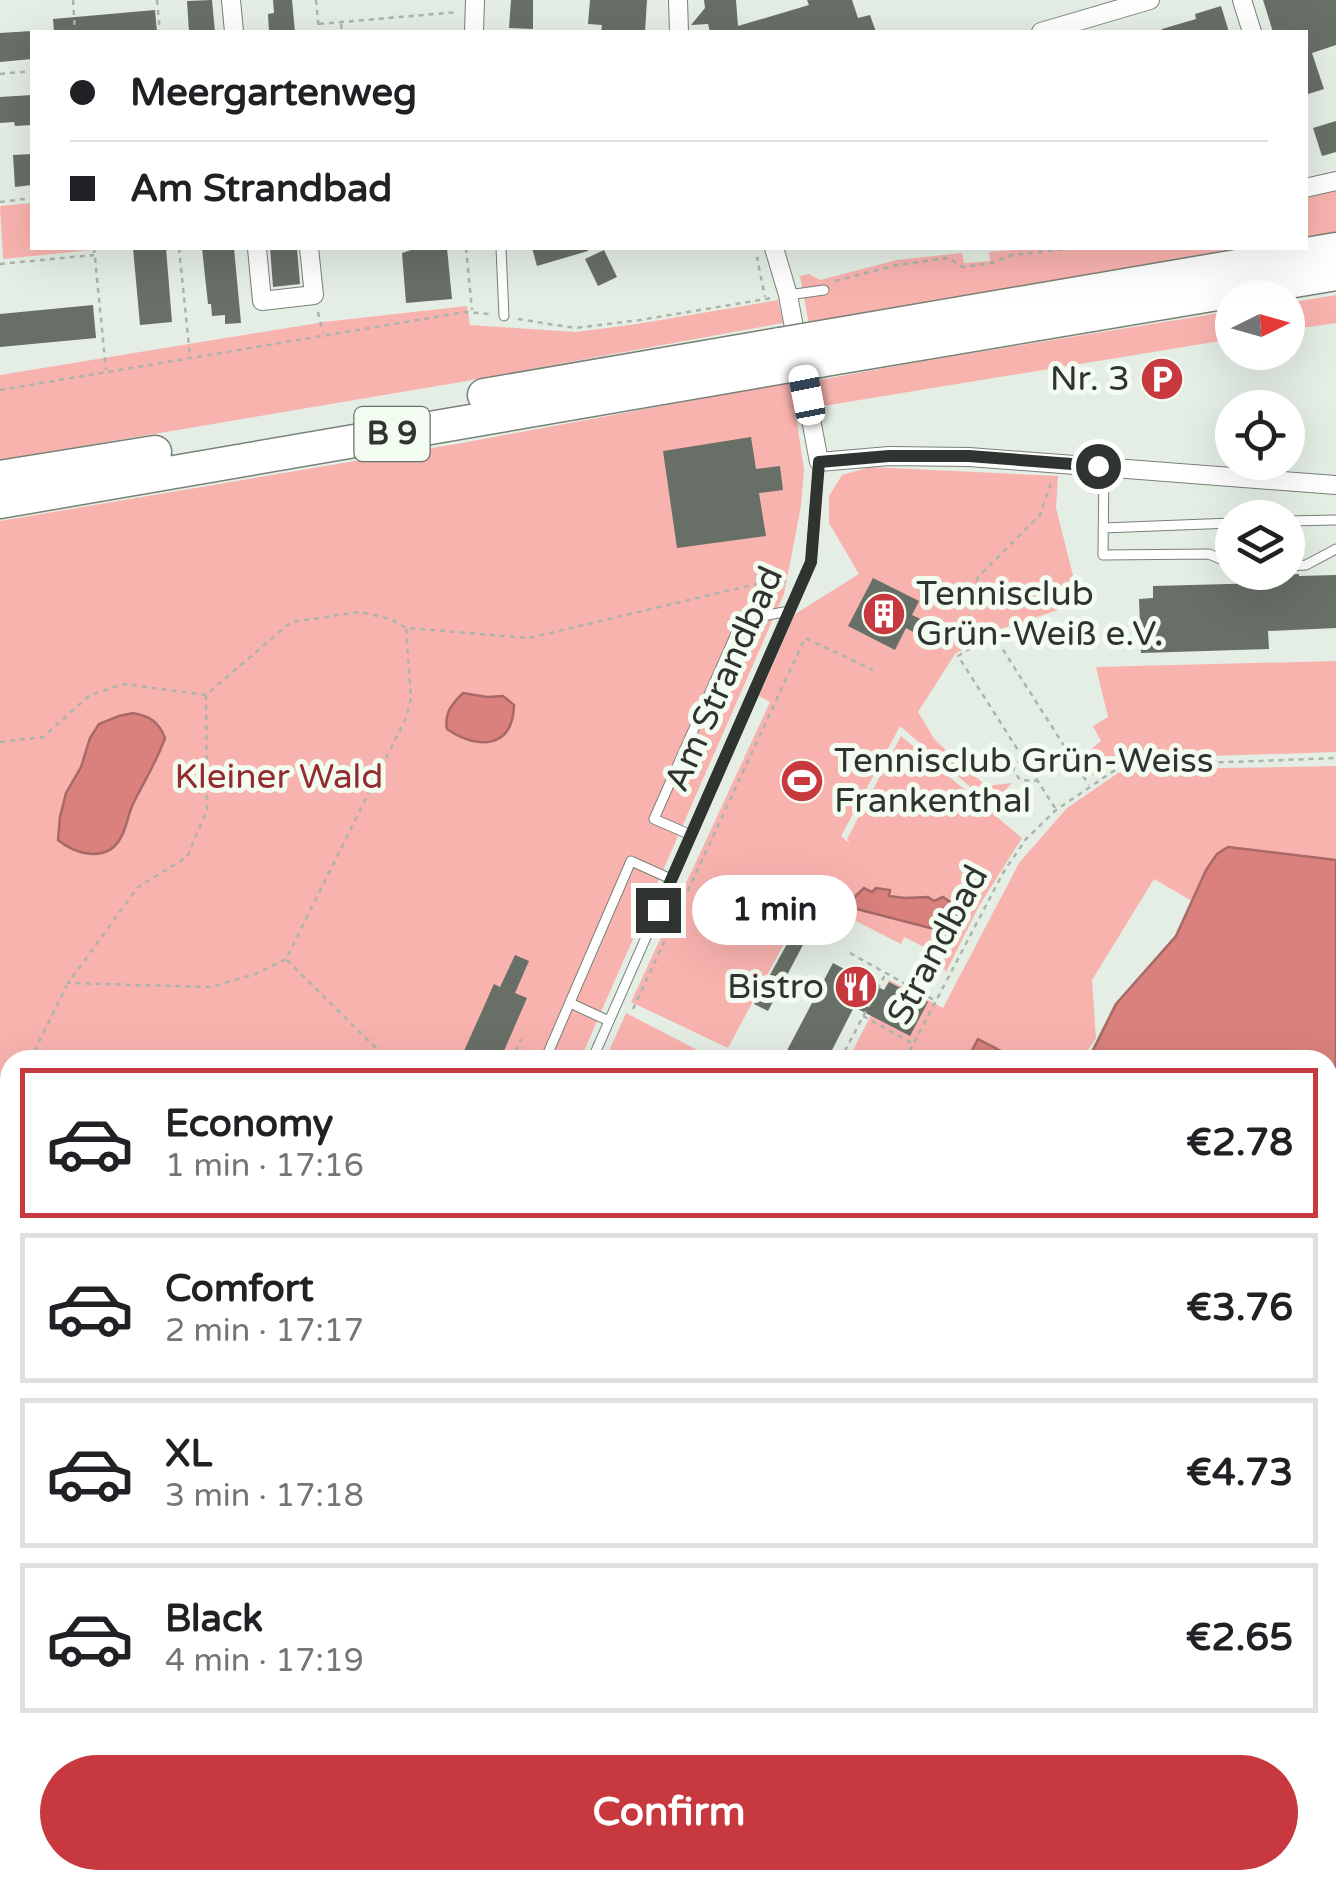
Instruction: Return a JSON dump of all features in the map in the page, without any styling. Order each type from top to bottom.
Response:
[{"type":"highway","name":"B 9","points":[[0,477],[782,355],[1336,249]]},
{"type":"highway","name":"B 9","points":[[817,349],[1336,274]]},
{"type":"highway","name":"B 9","points":[[0,502],[782,355]]},
{"type":"street","points":[[232,0],[234,30]]},
{"type":"street","points":[[678,0],[680,30]]},
{"type":"street","points":[[1048,30],[1150,0]]},
{"type":"street","points":[[1242,0],[1251,30]]},
{"type":"street","points":[[1308,187],[1336,181]]},
{"type":"street","points":[[257,250],[262,300],[314,295],[310,250]]},
{"type":"street","name":"Am Strandbad","points":[[775,250],[788,295],[819,462]]},
{"type":"street","points":[[819,462],[889,456],[969,456],[1336,485]]},
{"type":"lane","points":[[501,250],[504,316]]},
{"type":"lane","points":[[788,295],[824,290]]},
{"type":"lane","name":"Am Strandbad","points":[[596,1050],[811,562],[819,462]]},
{"type":"lane","points":[[1104,467],[1104,555],[1215,556]]},
{"type":"lane","points":[[1305,521],[1336,520]]},
{"type":"lane","points":[[1103,528],[1215,525]]},
{"type":"lane","points":[[1305,565],[1336,549]]},
{"type":"lane","points":[[691,835],[654,819],[742,620],[790,611]]},
{"type":"lane","points":[[549,1050],[631,861],[672,879]]},
{"type":"lane","points":[[570,1003],[609,1021]]},
{"type":"path","points":[[72,0],[75,30]]},
{"type":"path","points":[[157,0],[160,30]]},
{"type":"path","points":[[316,0],[319,30]]},
{"type":"path","points":[[318,24],[474,5]]},
{"type":"path","points":[[341,22],[342,30]]},
{"type":"path","points":[[0,74],[30,71]]},
{"type":"path","points":[[0,202],[30,198]]},
{"type":"path","points":[[94,250],[106,372]]},
{"type":"path","points":[[179,250],[190,358]]},
{"type":"path","points":[[466,250],[472,311]]},
{"type":"path","points":[[824,290],[833,282],[897,265],[948,258],[963,267],[992,263],[1012,255],[1058,250]]},
{"type":"path","points":[[0,264],[95,254]]},
{"type":"path","points":[[314,295],[324,334]]},
{"type":"path","points":[[0,390],[472,311],[574,328],[765,299]]},
{"type":"path","points":[[966,630],[978,577],[1040,515],[1055,463]]},
{"type":"path","points":[[0,742],[44,738],[90,695],[124,684],[206,695],[291,622],[360,612],[406,628],[529,638],[773,580],[802,583]]},
{"type":"path","points":[[68,984],[211,987],[256,974],[286,959],[406,718],[411,698],[406,628]]},
{"type":"path","points":[[1056,810],[958,656],[992,634],[1090,786]]},
{"type":"path","points":[[633,1009],[805,638],[873,670]]},
{"type":"path","points":[[35,1050],[68,984],[138,887],[187,858],[207,810],[206,695]]},
{"type":"path","name":"Strandbad","points":[[910,1050],[1004,873],[1026,840],[1056,810],[1090,786],[1121,766],[1336,758]]},
{"type":"path","points":[[1024,760],[1013,769],[1016,775],[1020,780],[1038,781]]},
{"type":"path","points":[[850,954],[936,1002]]},
{"type":"path","points":[[286,959],[378,1050]]},
{"type":"path","points":[[846,1050],[886,974]]},
{"type":"path","points":[[863,1016],[913,1044]]},
{"type":"path","points":[[516,1050],[521,1039]]},
{"type":"green space","points":[[1336,191],[1336,239],[1308,244],[1308,197]]},
{"type":"green space","points":[[30,203],[30,250],[91,250],[3,259],[0,206]]},
{"type":"green space","points":[[1275,250],[809,325],[800,276],[809,274],[820,280],[897,260],[962,253],[964,263],[990,261],[989,252]]},
{"type":"green space","points":[[1336,295],[1336,323],[1305,328],[1305,300]]},
{"type":"green space","points":[[778,300],[783,323],[0,460],[0,375],[324,322],[467,306],[470,325],[576,332]]},
{"type":"green space","points":[[1215,314],[1215,342],[823,406],[819,380]]},
{"type":"green space","name":"Kleiner Wald","points":[[791,382],[804,470],[784,594],[584,1050],[0,1050],[0,521],[462,443]]},
{"type":"green space","points":[[870,467],[1058,476],[1056,508],[1080,603],[994,631],[955,654],[918,712],[935,740],[986,786],[1012,783],[991,805],[900,726],[841,836],[850,844],[847,839],[901,736],[1022,838],[979,906],[946,972],[932,951],[904,937],[901,944],[809,897],[728,1048],[631,1002],[770,702],[759,696],[795,614],[859,574],[829,523],[829,496],[842,475]]},
{"type":"green space","points":[[1336,661],[1336,752],[1120,759],[1092,775],[1087,772],[1086,754],[1101,741],[1093,726],[1108,717],[1096,667]]},
{"type":"green space","points":[[1336,766],[1336,860],[1228,847],[1217,854],[1192,901],[1154,879],[1092,980],[1096,1038],[1088,1050],[853,1050],[889,980],[943,1008],[1019,863],[1067,808],[1118,773]]},
{"type":"green space","points":[[626,1013],[697,1050],[609,1050]]},
{"type":"shaded area","points":[[463,693],[503,696],[514,705],[512,720],[500,737],[481,742],[447,729],[450,709]]},
{"type":"shaded area","points":[[133,713],[149,718],[160,728],[165,738],[158,755],[114,847],[99,854],[73,849],[58,840],[60,817],[90,738],[99,724]]},
{"type":"shaded area","points":[[1228,847],[1336,860],[1336,1050],[1093,1050],[1116,1004],[1176,936],[1217,854]]},
{"type":"shaded area","points":[[864,888],[872,892],[876,888],[890,890],[889,896],[905,898],[928,897],[934,901],[943,897],[963,911],[946,926],[930,928],[857,909],[848,903]]},
{"type":"shaded area","points":[[978,1039],[999,1050],[972,1050]]},
{"type":"building","points":[[212,0],[215,30],[189,30],[187,1]]},
{"type":"building","points":[[273,0],[292,0],[295,30],[269,30],[268,14],[274,13]]},
{"type":"building","points":[[511,0],[533,0],[533,29],[509,28]]},
{"type":"building","points":[[590,0],[647,0],[645,30],[601,30],[602,25],[588,24]]},
{"type":"building","points":[[704,0],[736,0],[738,26],[809,5],[807,0],[852,0],[858,18],[870,15],[875,30],[710,30],[708,24],[691,25],[705,8]]},
{"type":"building","points":[[1263,0],[1336,0],[1336,45],[1312,53],[1324,89],[1308,94],[1308,30],[1272,30]]},
{"type":"building","points":[[1221,6],[1228,30],[1162,30],[1196,19],[1195,14]]},
{"type":"building","points":[[155,10],[157,30],[54,30],[53,19]]},
{"type":"building","points":[[30,31],[30,59],[0,62],[0,33]]},
{"type":"building","points":[[30,95],[30,125],[0,123],[0,97]]},
{"type":"building","points":[[1336,121],[1336,152],[1322,156],[1313,128]]},
{"type":"building","points":[[30,154],[30,185],[15,187],[13,155]]},
{"type":"building","points":[[133,250],[166,250],[172,322],[140,325]]},
{"type":"building","points":[[202,250],[234,250],[241,323],[225,324],[225,315],[212,316]]},
{"type":"building","points":[[270,250],[297,250],[300,284],[273,287]]},
{"type":"building","points":[[447,250],[452,299],[406,303],[402,253]]},
{"type":"building","points":[[533,250],[588,250],[588,251],[537,266]]},
{"type":"building","points":[[604,250],[617,277],[598,286],[585,259]]},
{"type":"building","points":[[93,305],[96,338],[0,347],[0,314]]},
{"type":"building","points":[[751,437],[756,469],[780,466],[783,490],[759,493],[766,536],[677,548],[663,451]]},
{"type":"building","points":[[1336,575],[1336,628],[1268,631],[1269,649],[1141,653],[1139,599],[1153,598],[1153,586],[1215,584],[1215,590],[1305,590],[1305,576]]},
{"type":"building","name":"Tennisclub Grün-Weiß e.V.","points":[[873,578],[919,601],[912,615],[931,624],[924,638],[906,628],[895,650],[848,626]]},
{"type":"building","points":[[810,902],[822,909],[768,1011],[754,1004]]},
{"type":"building","points":[[515,955],[529,961],[515,993],[527,998],[504,1050],[464,1050],[494,984],[500,987]]},
{"type":"building","points":[[833,963],[884,990],[889,982],[928,1002],[910,1036],[854,1007],[832,1050],[787,1050]]},
{"type":"place","name":"Nr. 3","points":[[1162,379]]},
{"type":"place","name":"Tennisclub Grün-Weiß e.V.","points":[[884,614]]},
{"type":"place","name":"Tennisclub Grün-Weiss Frankenthal","points":[[802,781]]},
{"type":"place","name":"Bistro","points":[[856,987]]},
{"type":"route","points":[[658,910],[811,562],[819,462],[889,456],[969,456],[1098,466]]}]
